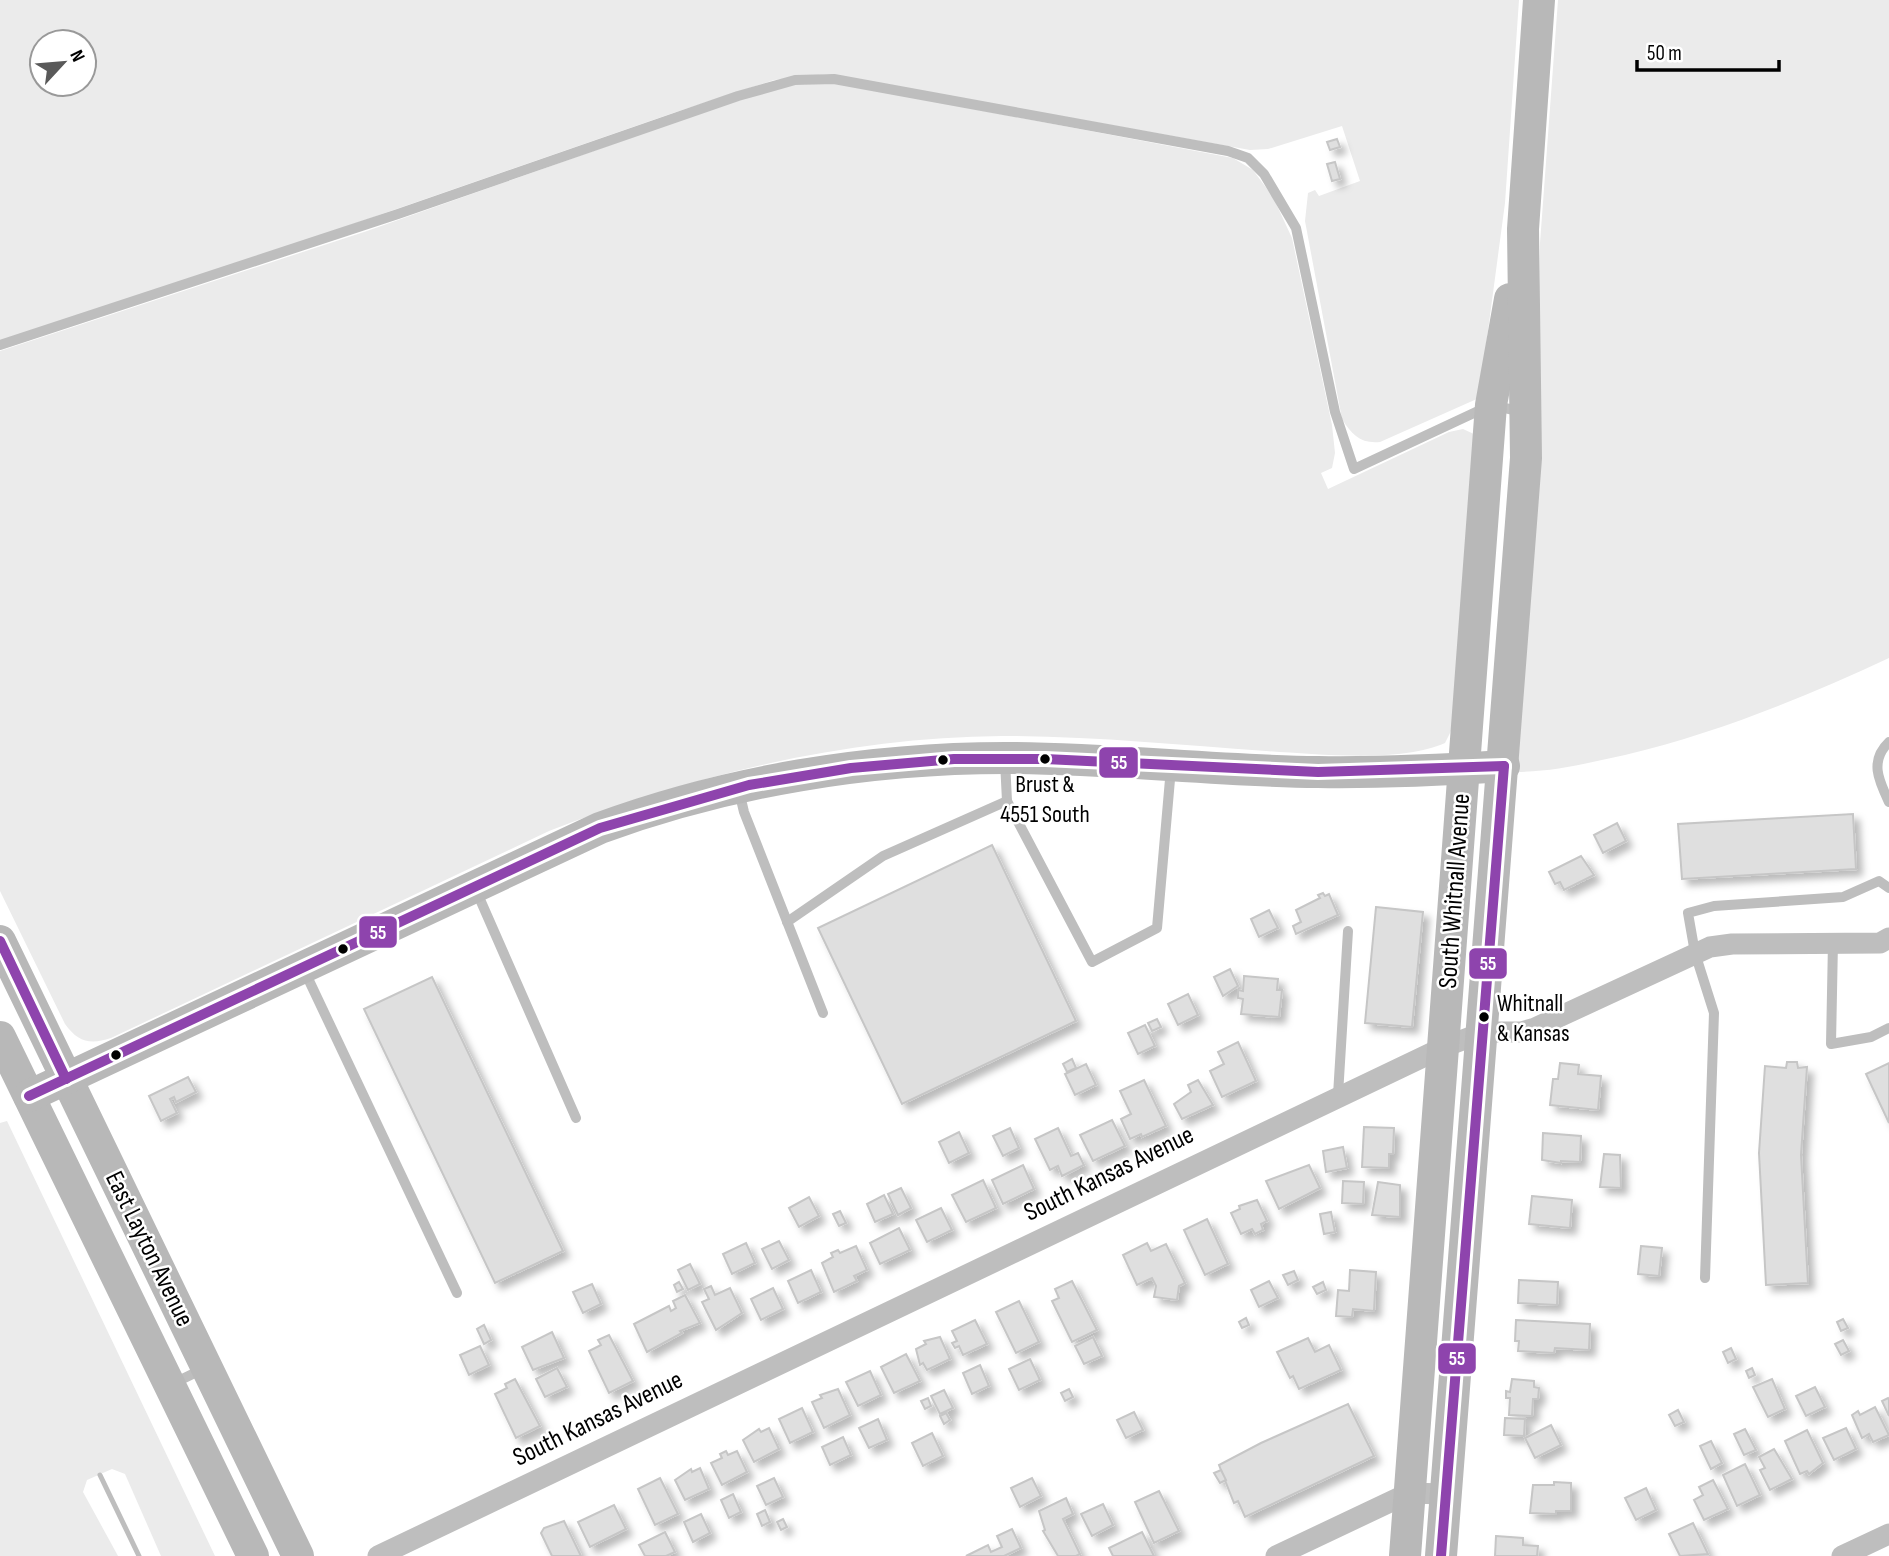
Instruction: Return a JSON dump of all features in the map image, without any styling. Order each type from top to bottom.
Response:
[{"type":"street","name":"South Whitnall Avenue","points":[[1441,1556],[1484,1032],[1526,458],[1523,229],[1539,0]]},
{"type":"street","name":"South Whitnall Avenue","points":[[1405,1556],[1491,405],[1523,229]]},
{"type":"street","points":[[29,1096],[474,886],[635,815],[738,788],[875,765],[1005,758],[1315,772],[1504,766]]},
{"type":"street","name":"South Kansas Avenue","points":[[377,1556],[1444,1046],[1484,1032],[1521,1032],[1535,1028],[1695,953],[1732,944],[1880,943],[1889,938]]},
{"type":"street","name":"East Layton Avenue","points":[[0,941],[298,1556]]},
{"type":"street","name":"East Layton Avenue","points":[[0,1037],[253,1556]]},
{"type":"street","points":[[1425,1288],[1464,1290]]},
{"type":"street","points":[[1286,1553],[1409,1493],[1444,1494]]},
{"type":"street","points":[[1842,1556],[1889,1534]]},
{"type":"lane","points":[[0,345],[384,218],[738,96],[795,80],[834,79],[1228,151],[1248,158],[1272,185],[1300,237],[1335,412],[1353,469],[1491,405],[1526,412]]},
{"type":"lane","points":[[1889,742],[1877,760],[1876,774],[1889,802]]},
{"type":"lane","points":[[1005,758],[1007,801],[1092,962],[1157,928],[1172,766]]},
{"type":"lane","points":[[738,788],[744,812],[823,1013]]},
{"type":"lane","points":[[787,922],[883,856],[1007,801]]},
{"type":"lane","points":[[1705,1278],[1714,1013],[1695,953],[1688,913],[1714,906],[1843,897],[1879,881],[1889,888]]},
{"type":"lane","points":[[474,886],[576,1118]]},
{"type":"lane","points":[[1338,1095],[1348,932]]},
{"type":"lane","points":[[1833,942],[1831,1044],[1871,1037],[1889,1028]]},
{"type":"lane","points":[[303,967],[457,1293]]},
{"type":"lane","points":[[169,1385],[206,1367]]},
{"type":"shaded area","points":[[0,0],[1519,0],[1505,203],[1479,398],[1380,442],[1367,442],[1358,437],[1342,419],[1305,221],[1308,193],[1315,190],[1319,196],[1360,181],[1342,126],[1268,149],[1250,150],[826,74],[774,80],[333,231],[0,341]]},
{"type":"shaded area","points":[[1558,0],[1889,0],[1889,658],[1792,700],[1693,736],[1584,764],[1515,772],[1537,466],[1540,243]]},
{"type":"shaded area","points":[[836,83],[1233,158],[1253,170],[1273,197],[1292,238],[1332,425],[1335,453],[1332,468],[1321,473],[1328,489],[1449,432],[1463,429],[1476,435],[1453,727],[1445,743],[1405,753],[1357,756],[1101,739],[1002,736],[886,743],[771,763],[659,793],[549,831],[111,1038],[91,1041],[75,1035],[65,1024],[0,891],[0,351],[367,231],[732,102],[792,85]]},
{"type":"shaded area","points":[[7,1121],[215,1556],[161,1556],[125,1474],[112,1469],[87,1480],[83,1492],[118,1556],[0,1556],[0,1123]]},
{"type":"building","points":[[1337,139],[1340,147],[1330,150],[1327,142]]},
{"type":"building","points":[[1335,162],[1340,179],[1332,181],[1327,164]]},
{"type":"building","points":[[1853,814],[1856,869],[1682,879],[1678,824]]},
{"type":"building","points":[[1617,823],[1626,841],[1603,853],[1594,835]]},
{"type":"building","points":[[992,845],[1076,1021],[902,1104],[818,928]]},
{"type":"building","points":[[1581,856],[1594,875],[1564,890],[1560,882],[1555,884],[1549,872]]},
{"type":"building","points":[[1323,893],[1325,896],[1329,894],[1338,915],[1296,934],[1293,926],[1301,922],[1296,910],[1320,898],[1318,895]]},
{"type":"building","points":[[1376,907],[1423,912],[1412,1027],[1365,1023]]},
{"type":"building","points":[[1269,910],[1278,928],[1259,937],[1251,919]]},
{"type":"building","points":[[1230,969],[1238,986],[1223,996],[1214,977]]},
{"type":"building","points":[[1244,976],[1278,979],[1277,990],[1282,990],[1279,1017],[1241,1014],[1243,999],[1238,998],[1238,990],[1243,991]]},
{"type":"building","points":[[432,977],[563,1251],[495,1283],[364,1009]]},
{"type":"building","points":[[1188,994],[1198,1015],[1178,1025],[1168,1004]]},
{"type":"building","points":[[1157,1019],[1161,1027],[1152,1031],[1148,1023]]},
{"type":"building","points":[[1145,1025],[1155,1046],[1138,1054],[1128,1033]]},
{"type":"building","points":[[1238,1042],[1256,1081],[1222,1097],[1210,1071],[1224,1064],[1218,1052]]},
{"type":"building","points":[[1072,1059],[1076,1068],[1067,1072],[1063,1064]]},
{"type":"building","points":[[1787,1062],[1797,1062],[1798,1068],[1807,1067],[1801,1155],[1808,1283],[1766,1285],[1759,1153],[1765,1066],[1786,1068]]},
{"type":"building","points":[[1560,1063],[1579,1065],[1578,1074],[1601,1076],[1598,1110],[1550,1105],[1553,1079],[1558,1079]]},
{"type":"building","points":[[1889,1063],[1889,1123],[1866,1074]]},
{"type":"building","points":[[1086,1064],[1096,1085],[1075,1095],[1065,1074]]},
{"type":"building","points":[[188,1077],[196,1092],[176,1102],[174,1097],[170,1099],[177,1113],[161,1121],[149,1096]]},
{"type":"building","points":[[1144,1080],[1166,1126],[1142,1137],[1141,1134],[1130,1139],[1121,1119],[1131,1114],[1120,1091]]},
{"type":"building","points":[[1198,1080],[1213,1105],[1182,1119],[1174,1104],[1191,1092],[1188,1085]]},
{"type":"building","points":[[1112,1120],[1125,1146],[1093,1161],[1080,1135]]},
{"type":"building","points":[[1364,1127],[1394,1128],[1393,1154],[1389,1154],[1389,1168],[1362,1167]]},
{"type":"building","points":[[1010,1128],[1019,1148],[1003,1156],[993,1136]]},
{"type":"building","points":[[1058,1128],[1071,1156],[1078,1153],[1084,1165],[1062,1176],[1058,1166],[1050,1170],[1035,1139]]},
{"type":"building","points":[[959,1132],[969,1153],[949,1163],[939,1142]]},
{"type":"building","points":[[1543,1133],[1581,1136],[1580,1162],[1542,1160]]},
{"type":"building","points":[[1343,1147],[1347,1168],[1326,1172],[1323,1151]]},
{"type":"building","points":[[1604,1154],[1620,1155],[1621,1188],[1600,1187]]},
{"type":"building","points":[[1023,1165],[1034,1189],[1003,1204],[992,1180]]},
{"type":"building","points":[[1309,1165],[1320,1188],[1279,1209],[1266,1181]]},
{"type":"building","points":[[983,1180],[996,1208],[966,1222],[952,1195]]},
{"type":"building","points":[[1343,1181],[1364,1182],[1363,1204],[1342,1203]]},
{"type":"building","points":[[1378,1182],[1400,1185],[1400,1217],[1372,1215]]},
{"type":"building","points":[[901,1188],[911,1208],[898,1215],[888,1194]]},
{"type":"building","points":[[884,1195],[893,1214],[875,1222],[867,1204]]},
{"type":"building","points":[[1532,1196],[1572,1200],[1570,1228],[1529,1224]]},
{"type":"building","points":[[809,1197],[819,1216],[799,1227],[789,1208]]},
{"type":"building","points":[[1257,1200],[1267,1221],[1261,1224],[1263,1230],[1255,1234],[1252,1229],[1241,1234],[1231,1213],[1240,1209],[1239,1206]]},
{"type":"building","points":[[941,1208],[952,1230],[927,1242],[916,1220]]},
{"type":"building","points":[[840,1211],[846,1223],[839,1226],[833,1214]]},
{"type":"building","points":[[1331,1212],[1335,1232],[1324,1234],[1320,1214]]},
{"type":"building","points":[[1207,1219],[1228,1264],[1205,1275],[1184,1230]]},
{"type":"building","points":[[899,1228],[910,1250],[880,1264],[870,1243]]},
{"type":"building","points":[[779,1241],[789,1260],[772,1269],[762,1249]]},
{"type":"building","points":[[746,1243],[755,1263],[732,1274],[723,1254]]},
{"type":"building","points":[[1147,1243],[1151,1251],[1166,1244],[1185,1283],[1179,1286],[1177,1300],[1154,1297],[1156,1286],[1152,1278],[1137,1285],[1123,1255]]},
{"type":"building","points":[[856,1246],[867,1270],[854,1276],[857,1281],[834,1292],[822,1263],[833,1257],[831,1253],[838,1250],[840,1253]]},
{"type":"building","points":[[1641,1246],[1662,1248],[1659,1276],[1638,1274]]},
{"type":"building","points":[[690,1264],[700,1284],[688,1290],[678,1270]]},
{"type":"building","points":[[811,1270],[821,1292],[798,1303],[788,1281]]},
{"type":"building","points":[[1350,1270],[1376,1272],[1374,1311],[1353,1309],[1352,1317],[1336,1316],[1338,1290],[1349,1291]]},
{"type":"building","points":[[1294,1271],[1298,1280],[1288,1285],[1283,1275]]},
{"type":"building","points":[[1519,1280],[1558,1282],[1557,1305],[1518,1303]]},
{"type":"building","points":[[1072,1281],[1097,1330],[1072,1342],[1052,1301],[1059,1298],[1055,1289]]},
{"type":"building","points":[[1269,1281],[1278,1298],[1259,1307],[1251,1290]]},
{"type":"building","points":[[679,1282],[683,1289],[677,1292],[674,1285]]},
{"type":"building","points":[[1323,1282],[1326,1290],[1317,1294],[1313,1287]]},
{"type":"building","points":[[592,1284],[601,1304],[583,1313],[573,1292]]},
{"type":"building","points":[[711,1286],[715,1295],[730,1288],[742,1313],[716,1330],[702,1302],[709,1299],[704,1289]]},
{"type":"building","points":[[773,1288],[783,1309],[761,1320],[751,1299]]},
{"type":"building","points":[[685,1295],[700,1323],[680,1331],[682,1333],[647,1352],[634,1324],[669,1306],[671,1311],[676,1308],[673,1301]]},
{"type":"building","points":[[1019,1301],[1039,1342],[1016,1353],[996,1312]]},
{"type":"building","points":[[1246,1318],[1249,1325],[1242,1328],[1239,1322]]},
{"type":"building","points":[[1843,1319],[1848,1328],[1841,1331],[1837,1322]]},
{"type":"building","points":[[975,1320],[987,1344],[963,1355],[959,1346],[955,1348],[952,1343],[957,1341],[952,1331]]},
{"type":"building","points":[[1516,1320],[1590,1324],[1589,1350],[1555,1348],[1554,1353],[1518,1351],[1519,1341],[1515,1341]]},
{"type":"building","points":[[484,1325],[491,1340],[484,1344],[477,1329]]},
{"type":"building","points":[[552,1332],[564,1358],[533,1370],[522,1347]]},
{"type":"building","points":[[609,1335],[633,1381],[609,1393],[589,1351],[601,1345],[598,1340]]},
{"type":"building","points":[[940,1337],[950,1359],[927,1370],[923,1363],[920,1365],[916,1349],[926,1344],[924,1341]]},
{"type":"building","points":[[1093,1337],[1102,1356],[1084,1364],[1075,1346]]},
{"type":"building","points":[[1308,1338],[1315,1352],[1329,1345],[1341,1370],[1299,1389],[1293,1376],[1290,1378],[1277,1352]]},
{"type":"building","points":[[1843,1340],[1849,1351],[1841,1355],[1835,1344]]},
{"type":"building","points":[[480,1346],[489,1365],[469,1375],[460,1355]]},
{"type":"building","points":[[1731,1348],[1736,1359],[1728,1363],[1723,1352]]},
{"type":"building","points":[[906,1354],[920,1381],[894,1393],[881,1367]]},
{"type":"building","points":[[1030,1359],[1040,1380],[1019,1390],[1009,1369]]},
{"type":"building","points":[[980,1365],[989,1386],[972,1394],[963,1373]]},
{"type":"building","points":[[557,1368],[567,1387],[545,1397],[536,1379]]},
{"type":"building","points":[[1752,1368],[1755,1375],[1749,1378],[1746,1371]]},
{"type":"building","points":[[870,1371],[881,1395],[858,1406],[846,1382]]},
{"type":"building","points":[[515,1379],[540,1426],[516,1438],[495,1394],[507,1388],[505,1384]]},
{"type":"building","points":[[1512,1379],[1534,1381],[1534,1387],[1539,1388],[1538,1399],[1533,1399],[1532,1416],[1509,1415],[1510,1398],[1506,1398],[1506,1391],[1510,1392]]},
{"type":"building","points":[[1772,1379],[1785,1409],[1768,1417],[1753,1387]]},
{"type":"building","points":[[1815,1387],[1825,1407],[1806,1416],[1796,1396]]},
{"type":"building","points":[[838,1389],[850,1415],[824,1428],[812,1402],[822,1398],[820,1395]]},
{"type":"building","points":[[1069,1389],[1073,1397],[1065,1401],[1061,1393]]},
{"type":"building","points":[[944,1390],[953,1408],[940,1414],[931,1396]]},
{"type":"building","points":[[928,1398],[931,1406],[925,1409],[921,1401]]},
{"type":"building","points":[[1888,1398],[1889,1400],[1889,1416],[1882,1401]]},
{"type":"building","points":[[1348,1404],[1374,1456],[1245,1517],[1238,1501],[1234,1503],[1219,1465]]},
{"type":"building","points":[[1875,1407],[1889,1435],[1873,1442],[1869,1434],[1862,1438],[1852,1415],[1858,1411],[1860,1415]]},
{"type":"building","points":[[802,1408],[813,1432],[790,1443],[779,1419]]},
{"type":"building","points":[[1678,1410],[1684,1422],[1675,1426],[1669,1415]]},
{"type":"building","points":[[1134,1412],[1143,1430],[1126,1438],[1117,1420]]},
{"type":"building","points":[[946,1413],[950,1420],[944,1424],[940,1416]]},
{"type":"building","points":[[1505,1418],[1525,1419],[1524,1436],[1504,1435]]},
{"type":"building","points":[[878,1419],[887,1440],[869,1448],[859,1428]]},
{"type":"building","points":[[1551,1425],[1561,1445],[1535,1458],[1525,1438]]},
{"type":"building","points":[[769,1428],[779,1449],[754,1462],[743,1440],[759,1429],[761,1432]]},
{"type":"building","points":[[1846,1428],[1856,1449],[1834,1460],[1823,1438]]},
{"type":"building","points":[[1745,1429],[1756,1450],[1744,1455],[1734,1434]]},
{"type":"building","points":[[1807,1430],[1823,1463],[1809,1474],[1807,1471],[1800,1474],[1785,1441]]},
{"type":"building","points":[[932,1433],[943,1456],[923,1466],[912,1443]]},
{"type":"building","points":[[843,1437],[851,1455],[830,1465],[822,1447]]},
{"type":"building","points":[[1711,1441],[1722,1463],[1711,1469],[1700,1446]]},
{"type":"building","points":[[1774,1449],[1792,1479],[1770,1490],[1760,1470],[1765,1468],[1759,1457]]},
{"type":"building","points":[[726,1451],[728,1455],[737,1451],[747,1472],[722,1485],[711,1463],[722,1458],[720,1454]]},
{"type":"building","points":[[1745,1464],[1760,1495],[1737,1506],[1723,1475]]},
{"type":"building","points":[[700,1468],[709,1489],[685,1500],[675,1480],[691,1469],[692,1472]]},
{"type":"building","points":[[1221,1470],[1226,1480],[1220,1483],[1214,1473]]},
{"type":"building","points":[[660,1478],[678,1514],[655,1525],[638,1489]]},
{"type":"building","points":[[774,1478],[783,1497],[766,1505],[757,1486]]},
{"type":"building","points":[[1032,1478],[1041,1496],[1020,1507],[1011,1488]]},
{"type":"building","points":[[1713,1480],[1728,1509],[1704,1520],[1694,1500],[1703,1495],[1699,1487]]},
{"type":"building","points":[[1554,1482],[1571,1483],[1571,1511],[1556,1511],[1556,1514],[1530,1513],[1533,1485],[1554,1485]]},
{"type":"building","points":[[1646,1488],[1656,1510],[1636,1520],[1625,1498]]},
{"type":"building","points":[[1159,1491],[1179,1531],[1154,1543],[1135,1502]]},
{"type":"building","points":[[733,1494],[741,1512],[729,1518],[721,1500]]},
{"type":"building","points":[[1066,1498],[1073,1514],[1063,1519],[1080,1554],[1076,1556],[1058,1556],[1043,1531],[1045,1530],[1039,1511]]},
{"type":"building","points":[[1103,1504],[1113,1525],[1092,1536],[1081,1514]]},
{"type":"building","points":[[614,1505],[626,1529],[590,1547],[578,1522]]},
{"type":"building","points":[[765,1510],[770,1522],[762,1526],[757,1514]]},
{"type":"building","points":[[701,1514],[710,1533],[693,1542],[684,1522]]},
{"type":"building","points":[[783,1519],[787,1527],[781,1530],[777,1522]]},
{"type":"building","points":[[564,1521],[581,1556],[552,1556],[541,1533],[544,1528]]},
{"type":"building","points":[[1693,1523],[1708,1554],[1680,1556],[1669,1534]]},
{"type":"building","points":[[1012,1529],[1021,1548],[1004,1556],[966,1556],[988,1545],[991,1552],[1002,1547],[997,1536]]},
{"type":"building","points":[[665,1532],[675,1552],[666,1556],[645,1556],[639,1545]]},
{"type":"building","points":[[1142,1532],[1154,1556],[1113,1556],[1109,1548]]},
{"type":"building","points":[[1496,1536],[1523,1538],[1523,1545],[1538,1546],[1537,1556],[1495,1556]]},
{"type":"waterway","points":[[100,1475],[139,1556]]},
{"type":"transit line","name":"55","points":[[29,1096],[600,828],[749,785],[851,768],[954,759],[1045,759],[1318,772],[1504,766]]},
{"type":"transit line","name":"55","points":[[1441,1556],[1504,766]]},
{"type":"transit line","name":"55","points":[[0,941],[66,1079]]},
{"type":"place","name":"Brust & 4551 South","points":[[1045,759]]},
{"type":"place","name":"Whitnall & Kansas","points":[[1484,1017]]}]
